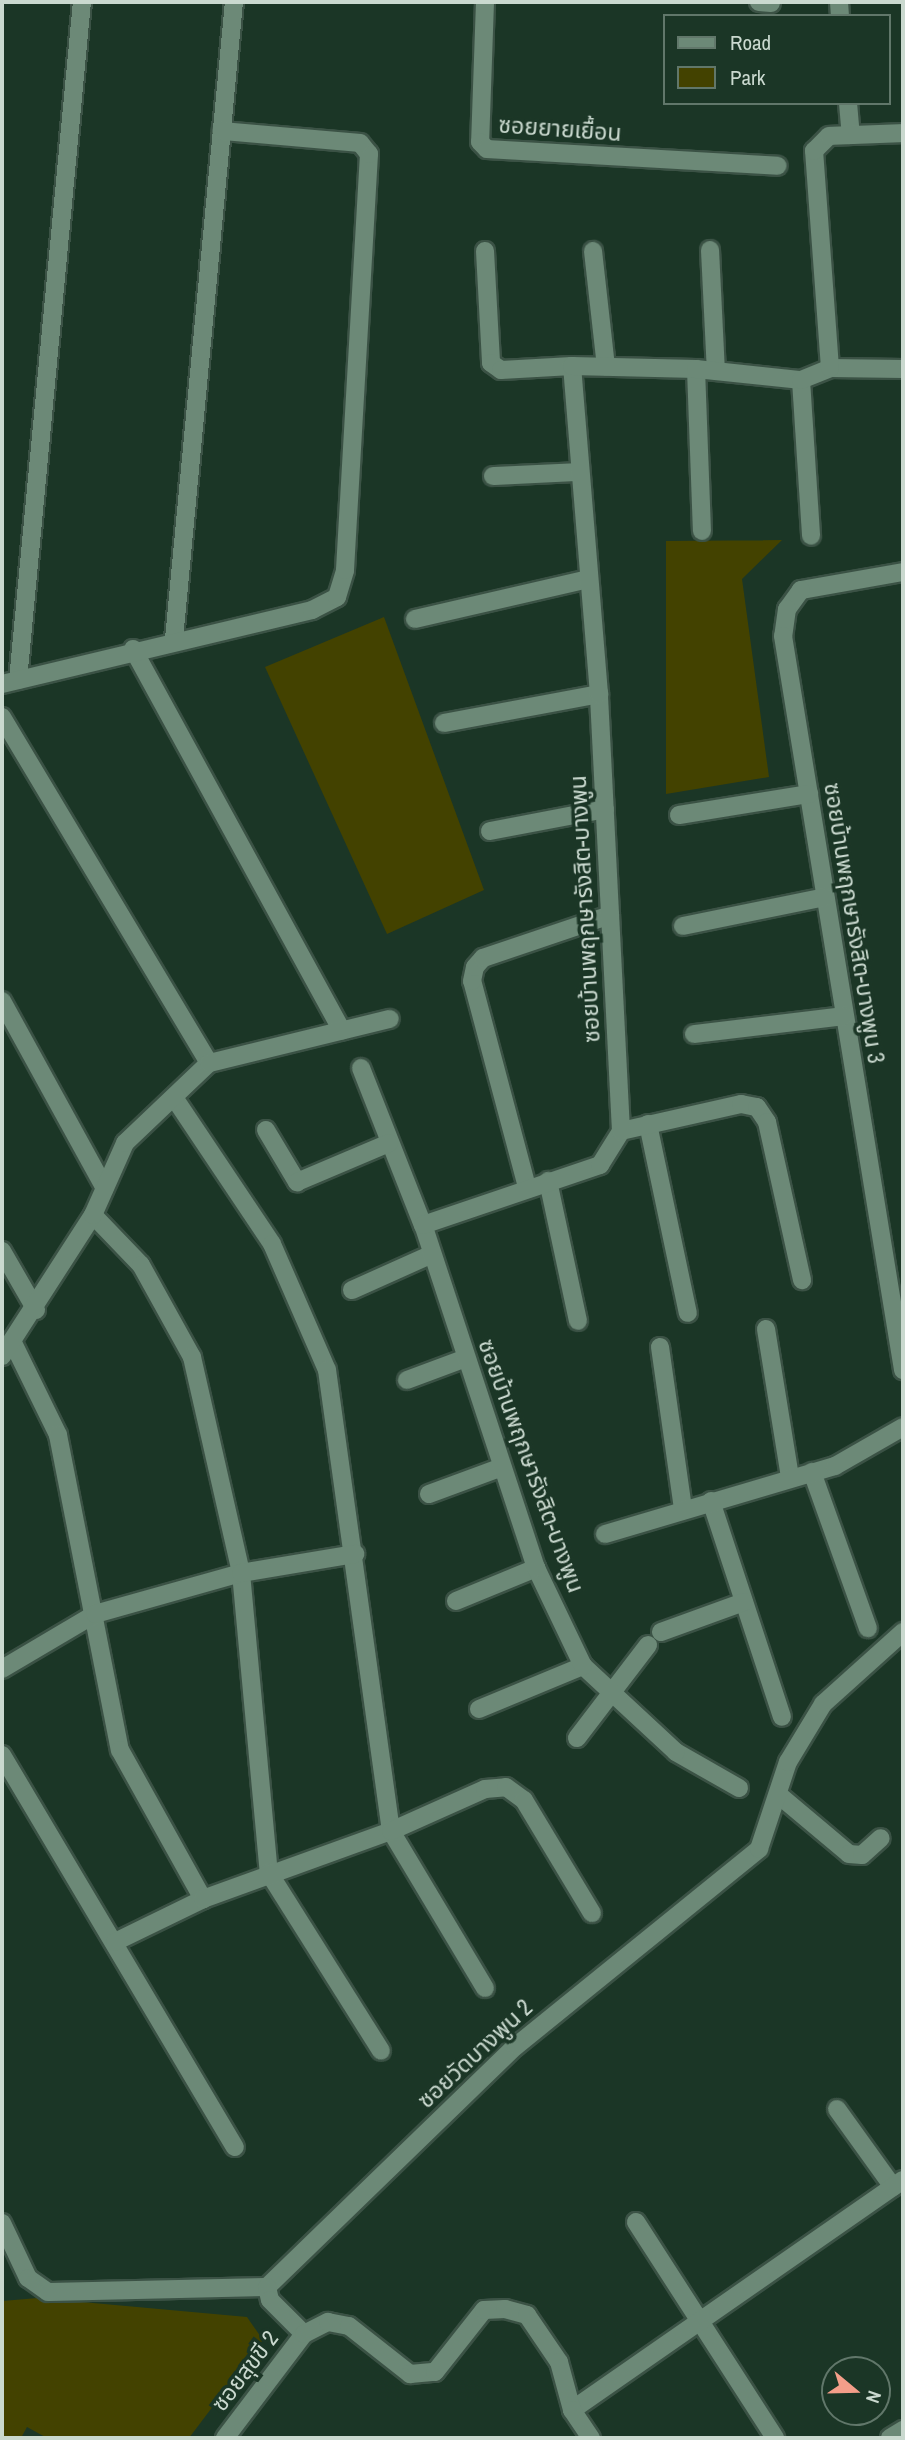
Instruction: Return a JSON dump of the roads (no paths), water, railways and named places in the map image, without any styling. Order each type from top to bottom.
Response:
[{"type":"street","points":[[82,2],[10,682],[174,639],[312,610],[337,597],[345,570],[369,154],[360,143],[222,131]]},
{"type":"street","points":[[174,639],[234,2]]},
{"type":"street","name":"ซอยยายเยื้อน","points":[[485,2],[480,142],[487,149],[778,166]]},
{"type":"street","points":[[759,2],[771,3]]},
{"type":"street","points":[[848,105],[851,135]]},
{"type":"street","points":[[830,368],[814,151],[829,136],[903,133]]},
{"type":"street","points":[[710,250],[716,371]]},
{"type":"street","points":[[485,251],[491,363],[501,370],[606,366],[695,369],[801,380],[830,368],[903,369]]},
{"type":"street","points":[[593,251],[606,366]]},
{"type":"street","name":"ซอยบ้านพฤกษารังสิต-บางพูน","points":[[572,366],[577,472],[599,694],[621,1130]]},
{"type":"street","points":[[695,369],[702,531]]},
{"type":"street","points":[[801,380],[811,536]]},
{"type":"street","points":[[493,476],[577,472]]},
{"type":"street","name":"ซอยบ้านพฤกษารังสิต-บางพูน 3","points":[[903,572],[801,590],[787,609],[783,636],[903,1370]]},
{"type":"street","points":[[415,620],[587,579]]},
{"type":"street","points":[[133,649],[342,1031]]},
{"type":"street","points":[[444,723],[599,694]]},
{"type":"street","points":[[2,717],[209,1063]]},
{"type":"street","points":[[679,815],[808,793]]},
{"type":"street","points":[[490,831],[604,808]]},
{"type":"street","points":[[683,926],[825,897]]},
{"type":"street","points":[[527,1187],[472,981],[475,967],[483,958],[610,915]]},
{"type":"street","points":[[2,1000],[105,1188]]},
{"type":"street","points":[[694,1034],[844,1016]]},
{"type":"street","points":[[203,1899],[120,1750],[58,1435],[8,1351],[93,1215],[125,1143],[176,1099],[209,1063],[390,1019]]},
{"type":"street","name":"ซอยบ้านพฤกษารังสิต-บางพูน","points":[[360,1068],[423,1225],[536,1568],[583,1666],[676,1752],[739,1788]]},
{"type":"street","points":[[176,1099],[272,1244],[327,1370],[355,1554],[391,1831],[485,1988]]},
{"type":"street","points":[[423,1225],[527,1187],[600,1165],[621,1130],[741,1104],[757,1107],[767,1122],[802,1280]]},
{"type":"street","points":[[648,1124],[688,1313]]},
{"type":"street","points":[[266,1130],[297,1182],[389,1143]]},
{"type":"street","points":[[548,1181],[578,1321]]},
{"type":"street","points":[[93,1215],[141,1265],[191,1357],[241,1573],[269,1872],[381,2051]]},
{"type":"street","points":[[2,1251],[36,1310]]},
{"type":"street","points":[[352,1290],[432,1254]]},
{"type":"street","points":[[766,1329],[790,1478]]},
{"type":"street","points":[[660,1347],[683,1509]]},
{"type":"street","points":[[407,1380],[466,1358]]},
{"type":"street","points":[[605,1534],[835,1466],[903,1427]]},
{"type":"street","points":[[429,1494],[502,1467]]},
{"type":"street","points":[[812,1472],[868,1628]]},
{"type":"street","points":[[710,1501],[782,1717]]},
{"type":"street","points":[[2,1669],[95,1614],[241,1573],[355,1554]]},
{"type":"street","points":[[456,1601],[536,1568]]},
{"type":"street","points":[[577,1738],[654,1638],[744,1602]]},
{"type":"street","name":"ซอยวัดบางพูน 2","points":[[268,2293],[516,2046],[759,1849],[780,1796],[788,1762],[823,1704],[903,1632]]},
{"type":"street","points":[[479,1709],[583,1666]]},
{"type":"street","points":[[2,1755],[116,1942],[235,2147]]},
{"type":"street","points":[[116,1942],[203,1899],[269,1872],[391,1831],[485,1789],[506,1787],[524,1800],[592,1913]]},
{"type":"street","points":[[780,1796],[809,1824],[849,1854],[862,1855],[881,1838]]},
{"type":"street","points":[[591,2438],[572,2410],[898,2183],[837,2109]]},
{"type":"street","points":[[2,2222],[28,2278],[48,2292],[268,2293],[298,2328]]},
{"type":"street","points":[[636,2222],[775,2438]]},
{"type":"street","name":"ซอยสุขขี 2","points":[[225,2438],[298,2328],[328,2322],[349,2326],[410,2374],[435,2372],[484,2310],[505,2309],[527,2315],[558,2362],[572,2410]]},
{"type":"street","points":[[891,2438],[903,2430]]}]
